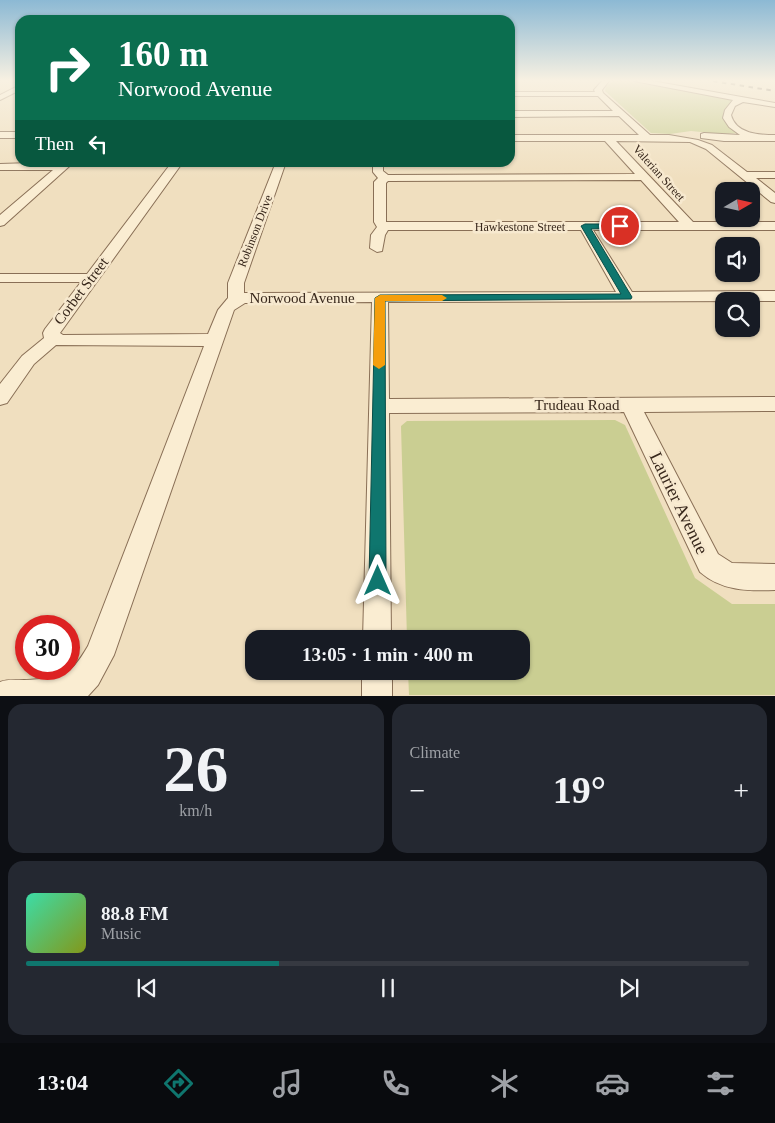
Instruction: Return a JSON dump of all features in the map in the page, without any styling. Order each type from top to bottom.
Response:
[{"type":"street","points":[[728,113],[732,125],[750,138]]},
{"type":"street","points":[[515,114],[622,114],[646,136]]},
{"type":"street","points":[[0,135],[15,134]]},
{"type":"street","points":[[515,138],[646,136],[708,142],[724,138],[775,138]]},
{"type":"street","name":"Valerian Street","points":[[608,138],[689,226]]},
{"type":"street","points":[[708,142],[744,175],[775,199]]},
{"type":"street","points":[[0,167],[15,167]]},
{"type":"street","points":[[0,222],[64,167]]},
{"type":"street","name":"Corbet Street","points":[[174,167],[51,333],[53,340],[63,341],[215,340]]},
{"type":"street","name":"Robinson Drive","points":[[236,300],[236,282],[279,167]]},
{"type":"street","points":[[378,167],[378,172],[385,178]]},
{"type":"street","points":[[744,175],[775,175]]},
{"type":"street","points":[[377,248],[378,235],[386,226],[380,222],[380,182],[385,178],[644,178]]},
{"type":"street","name":"Hawkestone Street","points":[[386,226],[775,226]]},
{"type":"street","points":[[585,226],[627,297]]},
{"type":"street","points":[[0,278],[91,278]]},
{"type":"street","name":"Norwood Avenue","points":[[3,696],[51,695],[68,690],[81,690],[99,655],[226,310],[236,300],[244,298],[775,296]]},
{"type":"street","points":[[377,630],[380,298]]},
{"type":"street","points":[[0,398],[28,360],[53,340]]},
{"type":"street","name":"Trudeau Road","points":[[379,406],[775,404]]},
{"type":"street","name":"Laurier Avenue","points":[[631,405],[708,563],[725,576],[738,578],[775,577]]},
{"type":"street","points":[[377,680],[377,696]]},
{"type":"green space","points":[[630,113],[724,113],[723,117],[739,133],[720,134],[691,131],[670,134],[651,133]]},
{"type":"green space","points":[[615,420],[625,425],[695,578],[732,604],[775,604],[775,695],[409,695],[408,680],[530,680],[530,630],[407,630],[401,426],[407,421]]},
{"type":"slow traffic","points":[[379,365],[380,298],[442,298]]},
{"type":"route","points":[[378,581],[380,298],[627,297],[585,226],[620,226]]}]
